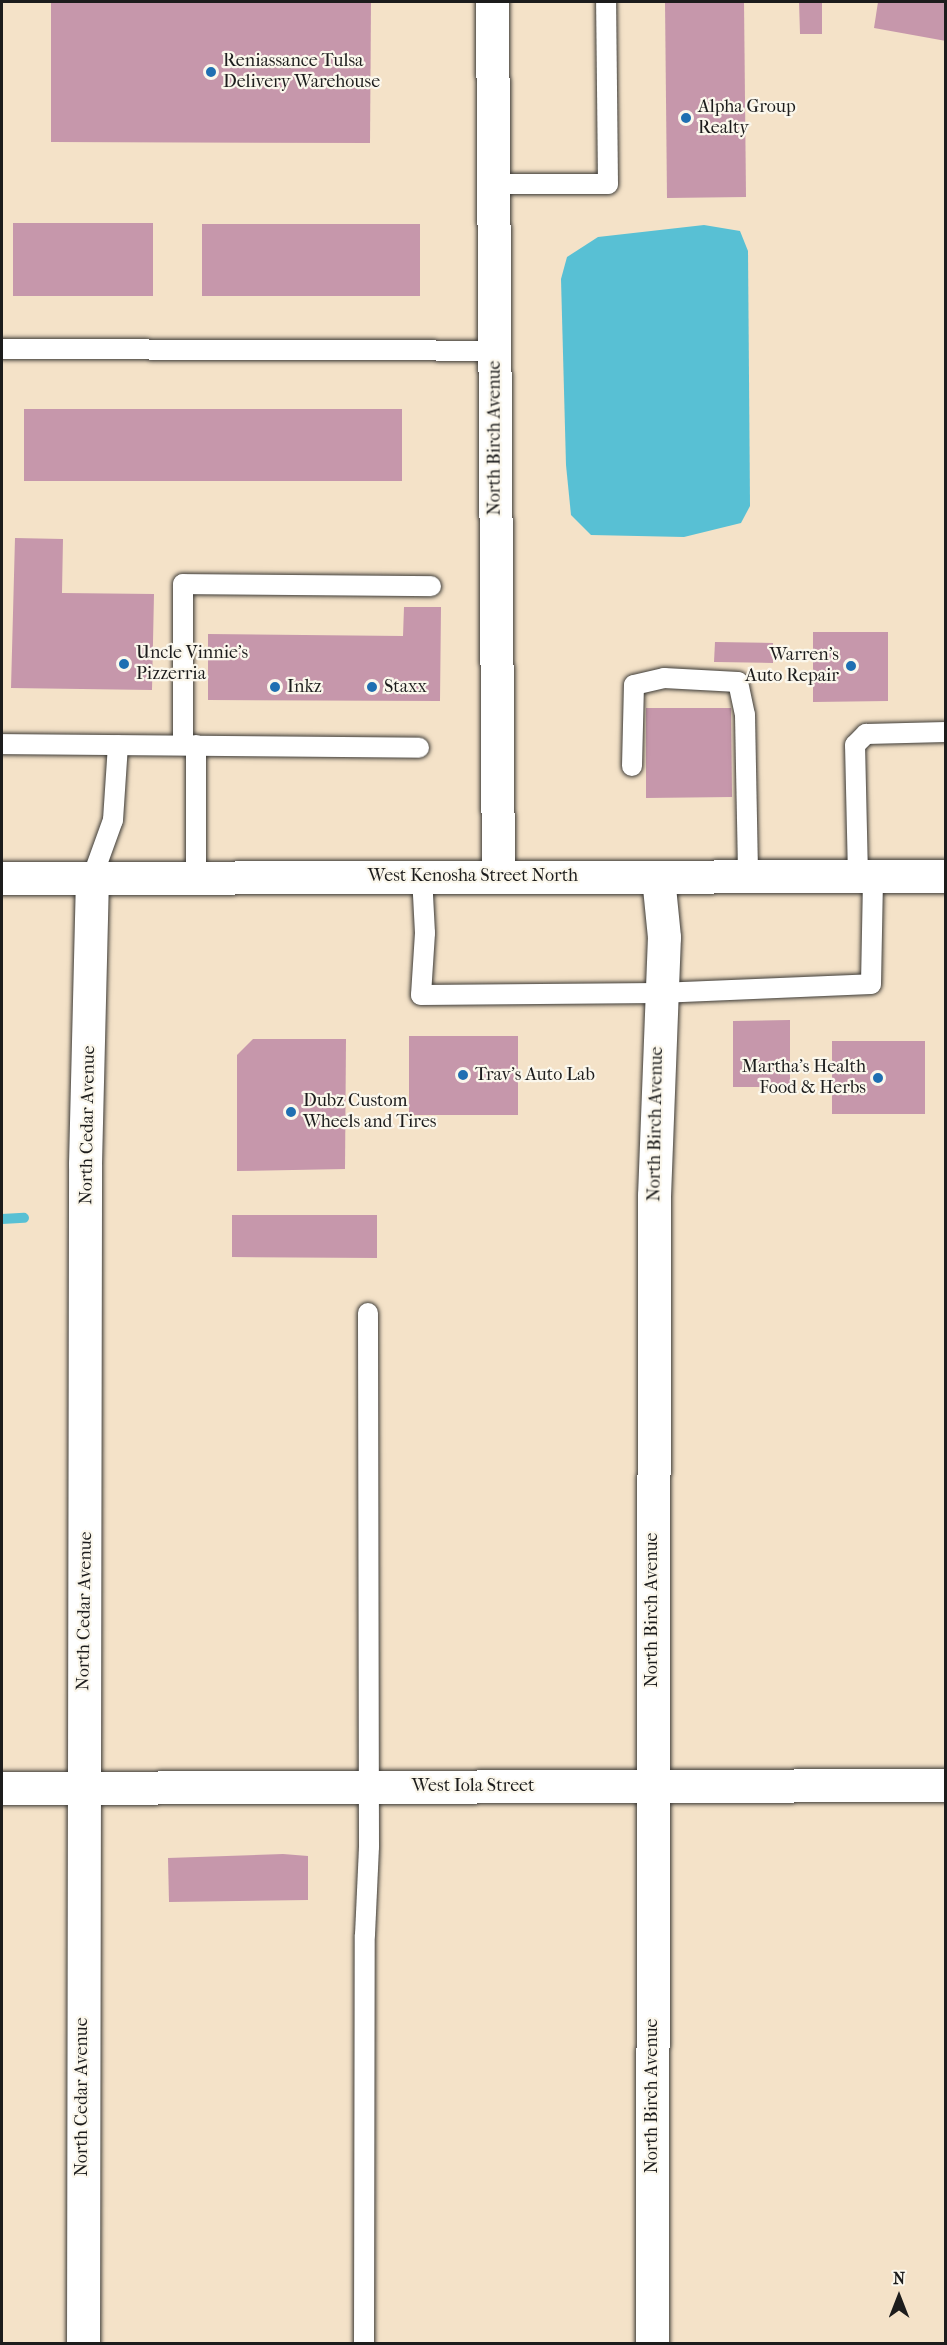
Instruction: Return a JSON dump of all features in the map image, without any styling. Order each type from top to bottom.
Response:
[{"type":"street","name":"North Birch Avenue","points":[[492,2],[498,875]]},
{"type":"street","name":"West Kenosha Street North","points":[[2,878],[498,875],[945,876]]},
{"type":"street","name":"North Birch Avenue","points":[[652,2343],[654,1208],[659,993],[664,937],[658,877]]},
{"type":"street","name":"North Cedar Avenue","points":[[83,2343],[82,1790],[85,1164],[92,878]]},
{"type":"street","name":"West Iola Street","points":[[2,1788],[82,1790],[369,1785],[653,1787],[945,1785]]},
{"type":"lane","points":[[493,184],[608,184],[606,2]]},
{"type":"lane","points":[[2,349],[495,351]]},
{"type":"lane","points":[[196,877],[183,584],[431,586]]},
{"type":"lane","points":[[632,765],[634,685],[664,678],[738,682],[745,715],[748,876]]},
{"type":"lane","points":[[422,876],[425,933],[421,995],[659,993],[871,984],[866,876],[855,745],[866,734],[945,732]]},
{"type":"lane","points":[[2,744],[419,748]]},
{"type":"lane","points":[[92,878],[113,820],[118,745]]},
{"type":"lane","points":[[364,2343],[369,1785],[368,1313]]},
{"type":"water","points":[[704,225],[740,231],[748,251],[750,506],[741,523],[684,537],[591,535],[571,515],[566,465],[561,279],[567,257],[598,237]]},
{"type":"building","name":"Reniassance Tulsa Delivery Warehouse","points":[[51,2],[371,2],[370,143],[51,142]]},
{"type":"building","points":[[665,2],[744,2],[746,197],[667,198]]},
{"type":"building","points":[[799,2],[822,2],[822,34],[800,34]]},
{"type":"building","points":[[878,2],[946,2],[946,41],[874,28]]},
{"type":"building","points":[[13,223],[153,223],[153,296],[13,296]]},
{"type":"building","points":[[202,224],[420,224],[420,296],[202,296]]},
{"type":"building","points":[[24,409],[402,409],[402,481],[24,481]]},
{"type":"building","points":[[15,538],[63,539],[62,593],[154,594],[152,690],[11,688]]},
{"type":"building","points":[[404,607],[441,607],[440,701],[208,700],[208,634],[403,636]]},
{"type":"building","name":"Warren's Auto Repair","points":[[813,632],[888,632],[888,701],[813,702]]},
{"type":"building","points":[[715,642],[773,643],[773,663],[714,662]]},
{"type":"building","points":[[646,708],[731,708],[732,797],[646,798]]},
{"type":"building","points":[[790,1020],[790,1087],[733,1087],[733,1021]]},
{"type":"building","name":"Trav's Auto Lab","points":[[409,1036],[518,1036],[518,1115],[409,1115]]},
{"type":"building","name":"Dubz Custom Wheels and Tires","points":[[253,1039],[346,1039],[345,1169],[237,1171],[237,1055]]},
{"type":"building","name":"Martha's Health Food & Herbs","points":[[832,1041],[925,1041],[925,1114],[832,1114]]},
{"type":"building","points":[[232,1215],[377,1215],[377,1258],[232,1257]]},
{"type":"building","points":[[283,1854],[308,1856],[308,1900],[169,1902],[168,1858]]},
{"type":"waterway","points":[[2,1219],[24,1218]]},
{"type":"place","name":"Reniassance Tulsa Delivery Warehouse","points":[[211,72]]},
{"type":"place","name":"Alpha Group Realty","points":[[686,118]]},
{"type":"place","name":"Uncle Vinnie's Pizzerria","points":[[124,664]]},
{"type":"place","name":"Warren's Auto Repair","points":[[851,666]]},
{"type":"place","name":"Inkz","points":[[275,687]]},
{"type":"place","name":"Staxx","points":[[372,687]]},
{"type":"place","name":"Trav's Auto Lab","points":[[463,1075]]},
{"type":"place","name":"Martha's Health Food & Herbs","points":[[878,1078]]},
{"type":"place","name":"Dubz Custom Wheels and Tires","points":[[291,1112]]}]
